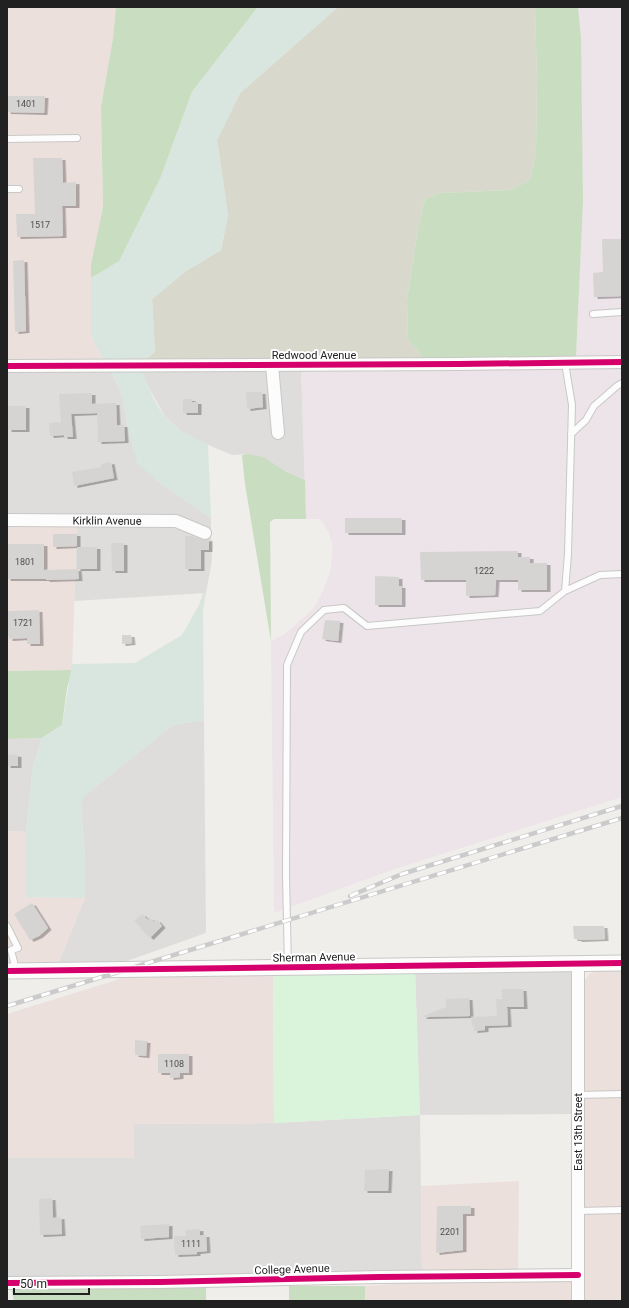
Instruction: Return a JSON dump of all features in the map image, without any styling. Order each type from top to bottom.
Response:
[{"type":"street","name":"Redwood Avenue","points":[[7,366],[622,362]]},
{"type":"street","points":[[272,365],[278,433]]},
{"type":"street","name":"Kirklin Avenue","points":[[7,520],[176,521],[205,533]]},
{"type":"street","name":"East 13th Street","points":[[578,964],[578,1301]]},
{"type":"street","name":"Sherman Avenue","points":[[12,971],[622,964]]},
{"type":"street","name":"College Avenue","points":[[7,1283],[161,1282],[379,1276],[578,1275]]},
{"type":"lane","points":[[7,139],[77,138]]},
{"type":"lane","points":[[7,189],[19,189]]},
{"type":"lane","points":[[593,314],[622,312]]},
{"type":"lane","points":[[565,363],[572,405],[568,554],[565,591]]},
{"type":"lane","points":[[571,434],[586,420],[594,406],[622,383]]},
{"type":"lane","points":[[288,968],[286,876],[287,665],[301,632],[324,610],[344,608],[367,626],[540,611],[565,591],[600,575],[622,574]]},
{"type":"lane","points":[[8,930],[18,948],[9,951],[12,971]]},
{"type":"lane","points":[[577,1095],[622,1094]]},
{"type":"lane","points":[[578,1210],[622,1210]]},
{"type":"shaded area","points":[[7,7],[116,7],[113,38],[101,107],[103,207],[91,264],[91,336],[104,361],[7,361]]},
{"type":"shaded area","points":[[258,7],[338,7],[240,93],[217,140],[228,215],[221,250],[186,271],[152,299],[155,351],[145,361],[104,361],[91,336],[91,278],[119,261],[161,177],[192,92]]},
{"type":"shaded area","points":[[338,7],[535,7],[537,81],[536,150],[530,180],[511,190],[440,193],[425,199],[417,235],[407,300],[408,340],[421,354],[421,360],[145,361],[155,351],[152,299],[186,271],[221,250],[228,215],[217,140],[240,93]]},
{"type":"shaded area","points":[[578,7],[622,7],[622,357],[576,357],[583,201],[581,37]]},
{"type":"shaded area","points":[[622,367],[622,797],[395,869],[274,913],[271,641],[285,634],[313,609],[321,595],[330,573],[333,549],[329,532],[320,519],[306,519],[301,370]]},
{"type":"shaded area","points":[[278,370],[301,370],[305,480],[248,454],[232,455],[199,441],[180,430],[165,417],[147,384],[142,371],[266,371],[273,438],[284,437]]},
{"type":"shaded area","points":[[7,371],[111,371],[123,398],[129,435],[157,481],[211,518],[211,530],[178,517],[7,515]]},
{"type":"shaded area","points":[[111,371],[142,371],[149,389],[166,418],[186,433],[208,444],[211,518],[157,481],[137,463],[129,435],[123,398]]},
{"type":"shaded area","points":[[7,525],[77,526],[72,670],[7,671]]},
{"type":"shaded area","points":[[77,526],[174,526],[207,540],[211,533],[212,560],[206,593],[74,601]]},
{"type":"shaded area","points":[[203,593],[206,593],[203,610],[204,720],[173,725],[83,797],[81,806],[85,857],[85,898],[26,897],[26,832],[33,766],[42,738],[62,725],[72,664],[135,663],[182,635],[199,605]]},
{"type":"shaded area","points":[[204,720],[206,933],[124,962],[58,964],[85,898],[85,857],[81,806],[83,797],[173,725]]},
{"type":"shaded area","points":[[42,738],[33,766],[26,832],[7,831],[7,739]]},
{"type":"shaded area","points":[[7,831],[26,832],[26,897],[85,898],[58,964],[7,965]]},
{"type":"shaded area","points":[[571,969],[572,1114],[420,1115],[415,970]]},
{"type":"shaded area","points":[[596,971],[622,971],[622,1301],[584,1301],[584,981],[589,974]]},
{"type":"shaded area","points":[[273,975],[274,1123],[134,1124],[134,1158],[7,1158],[7,1014],[129,976]]},
{"type":"shaded area","points":[[420,1115],[422,1271],[277,1276],[7,1279],[7,1158],[134,1158],[134,1124],[274,1123]]},
{"type":"shaded area","points":[[519,1181],[518,1271],[422,1271],[421,1186]]},
{"type":"shaded area","points":[[572,1280],[572,1301],[365,1301],[365,1286],[422,1282]]},
{"type":"green space","points":[[116,7],[258,7],[192,92],[161,177],[119,262],[91,278],[91,264],[103,207],[101,107],[113,38]]},
{"type":"green space","points":[[535,7],[578,7],[581,37],[583,201],[576,357],[421,360],[421,354],[408,340],[407,300],[417,235],[425,199],[440,193],[511,190],[530,180],[536,150],[537,81]]},
{"type":"green space","points":[[248,454],[263,457],[285,471],[305,480],[306,519],[274,519],[270,522],[271,641],[245,484],[242,455]]},
{"type":"green space","points":[[72,670],[67,688],[62,725],[42,738],[7,739],[7,671]]},
{"type":"green space","points":[[415,970],[420,1115],[274,1123],[273,975]]},
{"type":"green space","points":[[206,1286],[206,1301],[14,1301],[11,1288]]},
{"type":"green space","points":[[289,1286],[365,1286],[365,1301],[289,1301]]},
{"type":"building","points":[[7,96],[45,96],[44,113],[7,112]]},
{"type":"building","points":[[33,158],[62,158],[63,183],[76,182],[76,206],[62,206],[63,236],[17,237],[16,214],[35,214]]},
{"type":"building","points":[[602,239],[622,239],[622,296],[594,297],[593,273],[603,272]]},
{"type":"building","points":[[24,260],[26,331],[15,332],[13,261]]},
{"type":"building","points":[[246,392],[262,392],[263,407],[247,409]]},
{"type":"building","points":[[92,393],[92,404],[116,403],[117,425],[124,425],[125,441],[98,442],[97,413],[71,414],[73,437],[64,437],[64,435],[50,436],[49,423],[61,422],[59,394]]},
{"type":"building","points":[[183,399],[192,399],[192,402],[198,402],[198,413],[183,413]]},
{"type":"building","points":[[8,406],[26,406],[26,430],[8,430]]},
{"type":"building","points":[[111,462],[114,478],[74,486],[72,472],[101,467],[101,464]]},
{"type":"building","points":[[345,518],[402,518],[402,533],[345,533]]},
{"type":"building","points":[[53,534],[77,534],[77,546],[53,547]]},
{"type":"building","points":[[185,536],[192,536],[203,540],[209,539],[209,550],[201,550],[201,569],[185,569]]},
{"type":"building","points":[[111,543],[124,543],[124,571],[112,571]]},
{"type":"building","points":[[7,544],[44,544],[44,570],[78,569],[79,579],[7,579]]},
{"type":"building","points":[[77,547],[97,547],[97,569],[77,569]]},
{"type":"building","points":[[518,551],[518,557],[530,557],[530,563],[547,563],[547,590],[518,590],[518,580],[496,580],[495,595],[466,596],[466,580],[421,580],[420,552]]},
{"type":"building","points":[[375,576],[399,577],[399,586],[402,586],[402,605],[375,605]]},
{"type":"building","points":[[39,610],[40,644],[27,644],[27,638],[9,639],[9,636],[7,636],[7,611]]},
{"type":"building","points":[[325,620],[340,621],[338,641],[322,639]]},
{"type":"building","points":[[122,635],[131,635],[132,643],[122,644]]},
{"type":"building","points":[[7,754],[18,755],[18,766],[7,766]]},
{"type":"building","points":[[32,903],[48,928],[39,936],[30,940],[14,914]]},
{"type":"building","points":[[142,914],[148,920],[150,918],[154,922],[157,920],[162,926],[150,938],[134,921]]},
{"type":"building","points":[[573,926],[604,926],[605,939],[574,939]]},
{"type":"building","points":[[502,989],[523,989],[524,1007],[507,1007],[508,1025],[485,1026],[485,1030],[474,1031],[471,1017],[497,1016],[496,999],[502,999]]},
{"type":"building","points":[[469,998],[470,1016],[423,1017],[446,1007],[446,999]]},
{"type":"building","points":[[135,1040],[147,1041],[146,1056],[135,1055]]},
{"type":"building","points":[[158,1054],[189,1054],[189,1073],[180,1073],[180,1077],[170,1078],[170,1073],[158,1073]]},
{"type":"building","points":[[389,1169],[388,1191],[364,1191],[365,1170]]},
{"type":"building","points":[[52,1198],[53,1218],[61,1217],[62,1234],[40,1235],[39,1199]]},
{"type":"building","points":[[437,1206],[471,1206],[471,1214],[463,1214],[463,1250],[436,1253]]},
{"type":"building","points":[[169,1224],[169,1237],[141,1239],[140,1226]]},
{"type":"building","points":[[200,1229],[200,1235],[206,1235],[207,1251],[197,1252],[197,1254],[175,1255],[174,1236],[186,1236],[185,1230]]},
{"type":"railway","points":[[350,896],[402,874],[622,806]]},
{"type":"railway","points":[[7,1006],[622,818]]},
{"type":"cycle path","points":[[7,366],[622,362]]},
{"type":"cycle path","points":[[7,971],[622,963]]},
{"type":"cycle path","points":[[7,1283],[578,1275]]}]
